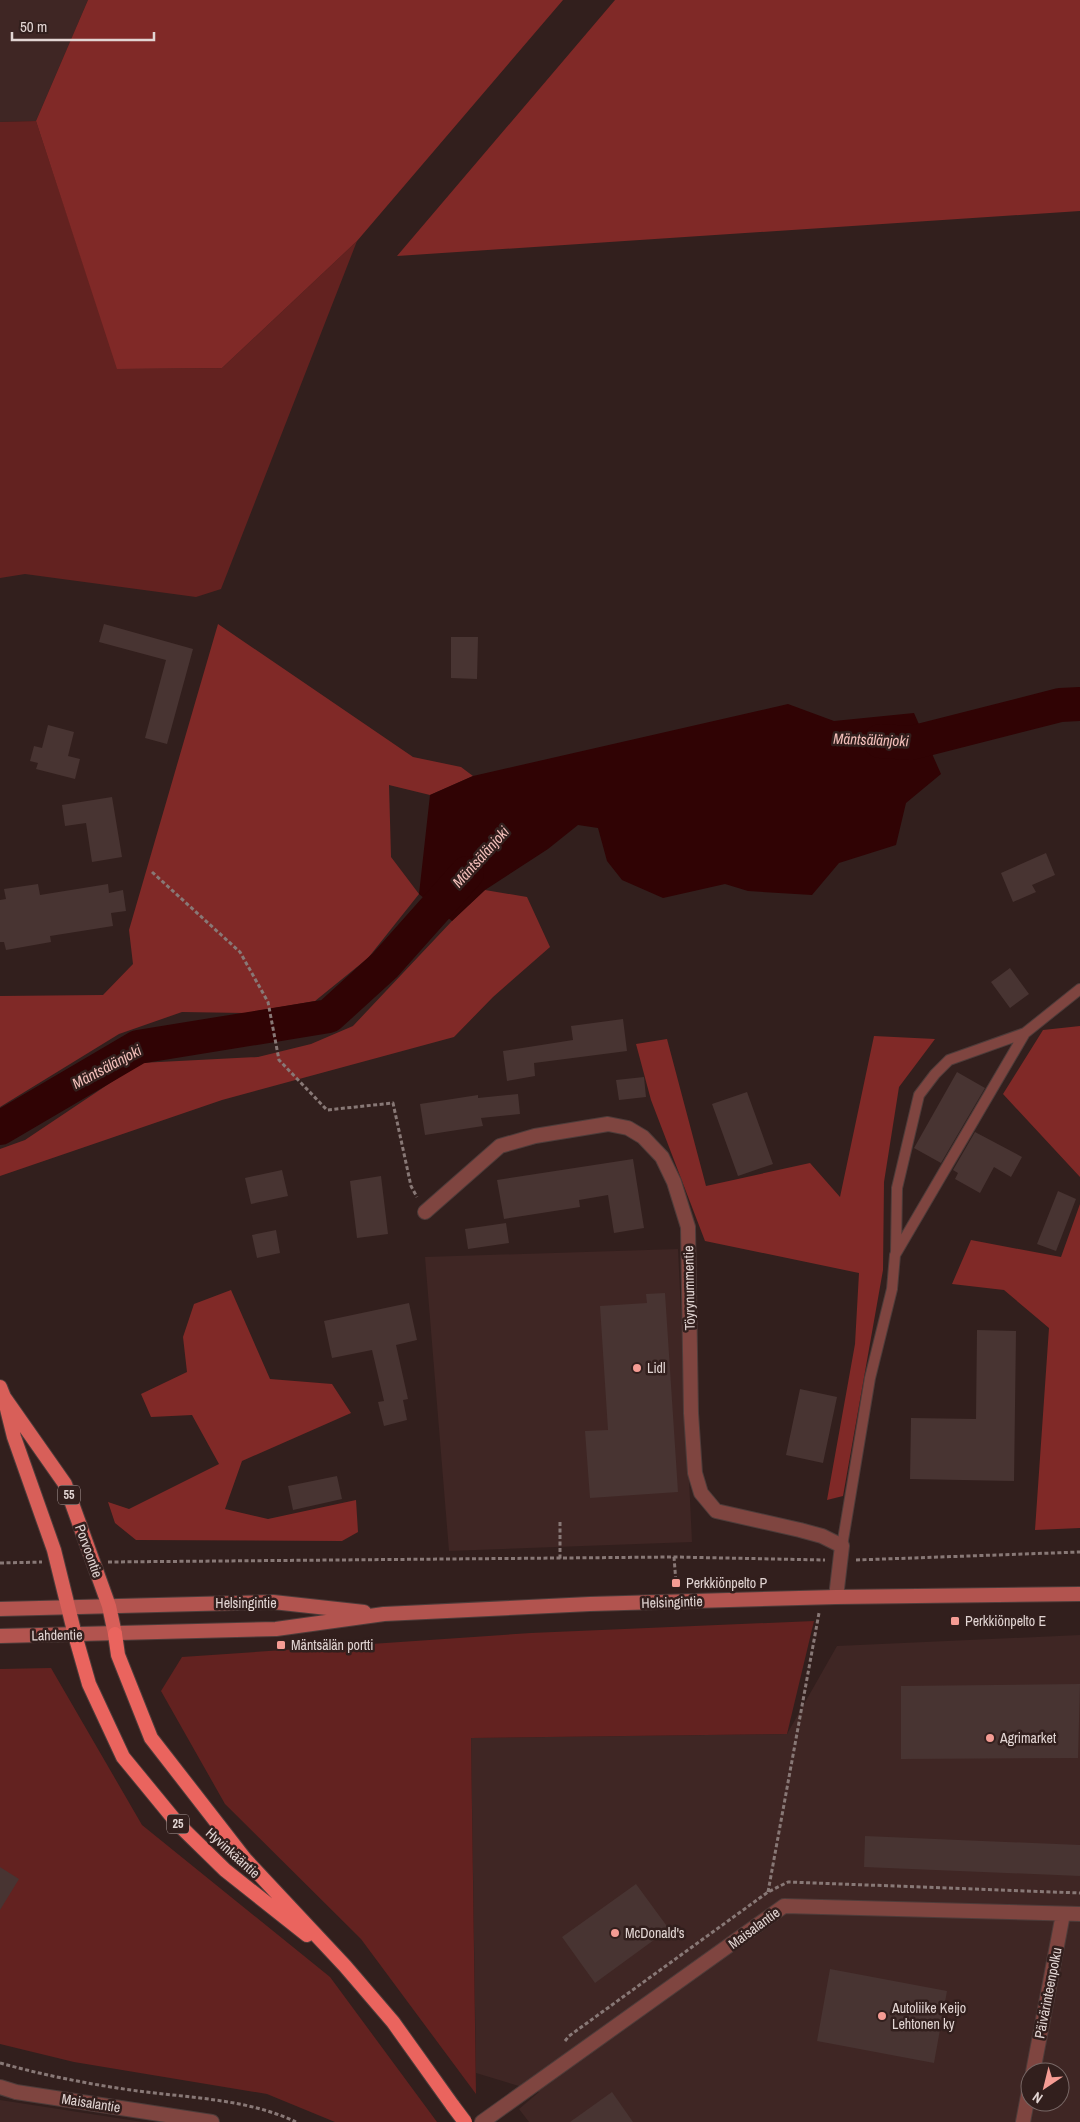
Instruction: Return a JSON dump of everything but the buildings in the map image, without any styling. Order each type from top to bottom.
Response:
[{"type":"highway","name":"Hyvinkääntie","points":[[75,1634],[88,1684],[123,1757],[178,1824],[225,1870],[345,1966]]},
{"type":"highway","name":"Hyvinkääntie","points":[[115,1634],[118,1655],[151,1738],[245,1859],[345,1966],[393,2022],[465,2122]]},
{"type":"main road","name":"Porvoontie","points":[[2,1392],[65,1484],[109,1606],[115,1634]]},
{"type":"main road","name":"Porvoontie","points":[[2,1392],[14,1437],[54,1550],[75,1634]]},
{"type":"main road","name":"Helsingintie","points":[[115,1634],[276,1630],[384,1614],[590,1604],[836,1597],[1080,1594]]},
{"type":"main road","name":"Helsingintie","points":[[109,1606],[273,1602],[384,1614]]},
{"type":"main road","name":"Lahdentie","points":[[0,1609],[109,1606]]},
{"type":"main road","name":"Lahdentie","points":[[0,1636],[115,1634]]},
{"type":"street","name":"Töyrynummentie","points":[[425,1212],[500,1146],[535,1136],[608,1124],[628,1128],[643,1137],[662,1157],[674,1182],[688,1227],[691,1413],[695,1473],[701,1493],[716,1511],[822,1536],[842,1546]]},
{"type":"street","points":[[836,1597],[842,1561],[842,1546]]},
{"type":"street","name":"Maisalantie","points":[[482,2122],[784,1906],[1080,1914]]},
{"type":"street","name":"Päivärinteenpolku","points":[[1034,2062],[1063,1914]]},
{"type":"street","name":"Maisalantie","points":[[0,2087],[16,2092],[212,2122]]},
{"type":"lane","points":[[842,1546],[870,1378],[892,1289],[896,1255],[897,1188],[919,1095],[935,1074],[949,1060],[1025,1033],[1080,989]]},
{"type":"lane","points":[[896,1255],[1025,1033]]},
{"type":"path","points":[[152,872],[240,952],[268,1002],[279,1060],[327,1110],[393,1103],[411,1186],[425,1212]]},
{"type":"path","points":[[560,1522],[560,1559]]},
{"type":"path","points":[[93,1562],[674,1557],[842,1561],[1080,1552]]},
{"type":"path","points":[[674,1557],[676,1583]]},
{"type":"path","points":[[768,1892],[822,1598]]},
{"type":"path","points":[[564,2044],[569,2036],[768,1892],[788,1882],[1080,1893]]},
{"type":"path","points":[[0,2063],[129,2090],[237,2103],[280,2114],[296,2122]]},
{"type":"shaded area","points":[[0,0],[88,0],[36,121],[0,122]]},
{"type":"shaded area","points":[[88,0],[563,0],[357,241],[222,368],[117,369],[36,121]]},
{"type":"shaded area","points":[[615,0],[1080,0],[1080,211],[397,256]]},
{"type":"shaded area","points":[[36,121],[118,369],[222,368],[357,241],[221,589],[196,597],[25,574],[0,578],[0,122]]},
{"type":"shaded area","points":[[218,624],[413,757],[461,767],[473,776],[430,795],[389,785],[391,857],[419,894],[368,958],[315,1001],[246,1013],[182,1012],[119,1034],[0,1107],[0,996],[103,995],[133,964],[129,930]]},
{"type":"shaded area","points":[[485,890],[527,897],[550,947],[493,997],[454,1037],[222,1100],[0,1176],[0,1149],[25,1140],[140,1063],[258,1057],[311,1044],[353,1026],[452,921]]},
{"type":"shaded area","points":[[1080,1026],[1080,1177],[1003,1094],[1043,1030]]},
{"type":"shaded area","points":[[874,1036],[935,1039],[899,1087],[884,1182],[883,1270],[843,1496],[827,1500],[855,1344],[859,1273],[705,1241],[651,1100],[636,1044],[667,1039],[706,1186],[810,1163],[840,1197]]},
{"type":"shaded area","points":[[1080,1204],[1080,1528],[1035,1530],[1049,1328],[1004,1290],[952,1284],[971,1240],[1061,1257]]},
{"type":"shaded area","points":[[678,1249],[692,1542],[449,1551],[425,1257]]},
{"type":"shaded area","points":[[231,1290],[270,1379],[332,1384],[351,1413],[242,1461],[225,1509],[268,1519],[356,1500],[358,1532],[342,1541],[136,1540],[115,1523],[108,1502],[129,1509],[219,1464],[192,1415],[151,1417],[141,1394],[187,1372],[183,1337],[194,1304]]},
{"type":"shaded area","points":[[814,1621],[787,1734],[471,1738],[476,2094],[361,1939],[225,1804],[161,1691],[182,1657],[531,1633]]},
{"type":"shaded area","points":[[1080,1635],[1080,2122],[529,2122],[519,2109],[539,2092],[476,2073],[471,1738],[787,1734],[837,1646]]},
{"type":"shaded area","points":[[51,1668],[142,1825],[330,1977],[437,2122],[335,2122],[267,2094],[74,2062],[0,2044],[0,1669]]},
{"type":"shaded area","points":[[0,2100],[143,2122],[0,2122]]},
{"type":"water","points":[[788,704],[834,721],[914,713],[941,774],[906,803],[896,845],[839,863],[812,895],[748,891],[725,884],[663,898],[622,880],[607,861],[598,828],[578,825],[548,849],[485,890],[452,921],[419,894],[430,795],[473,776]]},
{"type":"waterway","name":"Mäntsälänjoki","points":[[880,741],[911,743],[1060,705],[1080,704]]},
{"type":"waterway","name":"Mäntsälänjoki","points":[[0,1128],[138,1047],[329,1016],[385,965],[467,873]]},
{"type":"place","name":"Lidl","points":[[637,1368]]},
{"type":"place","name":"Perkkiönpelto P","points":[[676,1583]]},
{"type":"place","name":"Perkkiönpelto E","points":[[955,1621]]},
{"type":"place","name":"Mäntsälän portti","points":[[281,1645]]},
{"type":"place","name":"Agrimarket","points":[[990,1738]]},
{"type":"place","name":"McDonald's","points":[[615,1933]]},
{"type":"place","name":"Autoliike Keijo Lehtonen ky","points":[[882,2016]]}]
